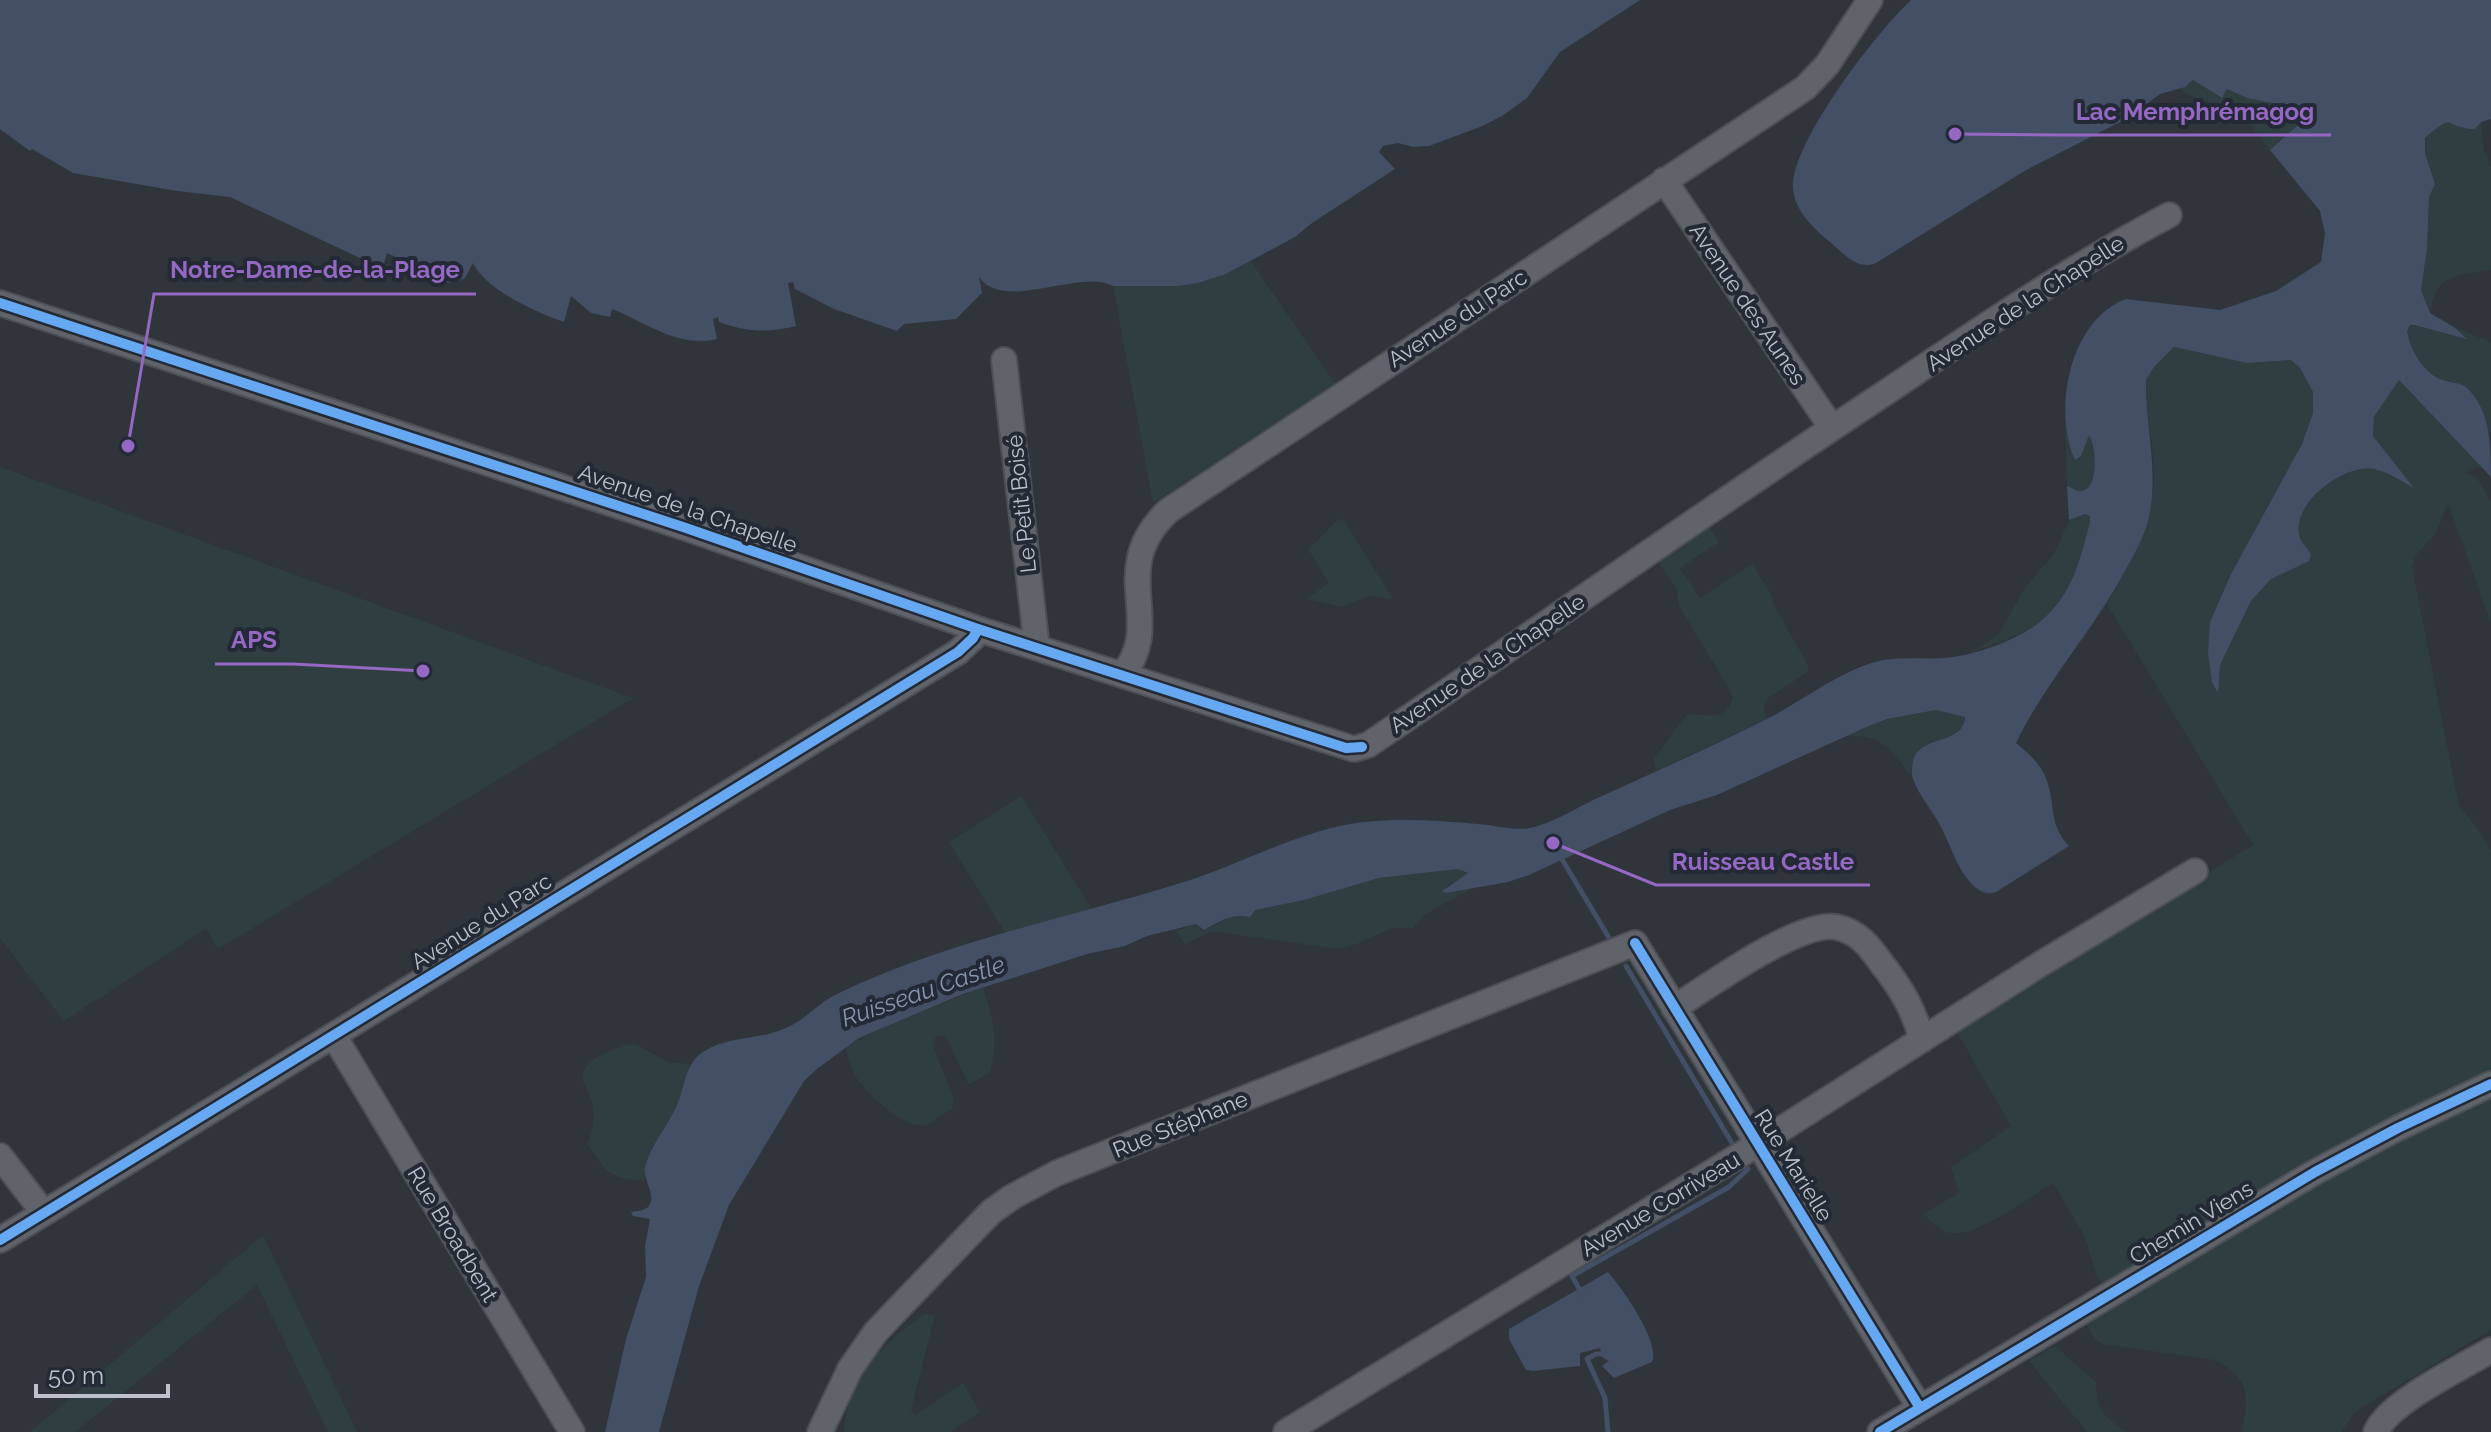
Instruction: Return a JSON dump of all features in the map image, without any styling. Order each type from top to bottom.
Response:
[{"type":"street","name":"Avenue du Parc","points":[[1122,675],[1135,657],[1141,635],[1137,582],[1141,549],[1150,530],[1168,511],[1812,83],[1870,0]]},
{"type":"street","name":"Avenue des Aunes","points":[[1664,180],[1832,428]]},
{"type":"street","name":"Avenue de la Chapelle","points":[[0,303],[653,517],[978,629],[1346,748],[1362,747],[2057,279],[2169,215]]},
{"type":"street","name":"Le Petit Boisé","points":[[1004,360],[1037,648]]},
{"type":"street","name":"Avenue du Parc","points":[[0,1240],[958,652],[978,629]]},
{"type":"street","name":"Avenue Corriveau","points":[[1286,1432],[1758,1144],[2195,871]]},
{"type":"street","points":[[1674,1008],[1793,936],[1819,926],[1833,926],[1858,936],[1868,945],[1904,993],[1922,1040]]},
{"type":"street","name":"Rue Marielle","points":[[1635,943],[1920,1408]]},
{"type":"street","name":"Rue Stéphane","points":[[820,1432],[850,1369],[875,1333],[973,1229],[1012,1197],[1071,1167],[1635,943]]},
{"type":"street","name":"Rue Broadbent","points":[[334,1036],[572,1432]]},
{"type":"street","name":"Chemin Viens","points":[[1880,1432],[2315,1172],[2491,1084]]},
{"type":"street","points":[[0,1156],[44,1213]]},
{"type":"street","points":[[2376,1432],[2381,1421],[2398,1406],[2491,1350]]},
{"type":"shaded area","points":[[2193,80],[2221,98],[2227,89],[2247,98],[2282,105],[2299,124],[2270,150],[2234,111],[2180,89]]},
{"type":"shaded area","points":[[2448,122],[2475,129],[2481,122],[2484,150],[2491,168],[2491,270],[2459,276],[2443,283],[2437,290],[2430,313],[2421,290],[2427,249],[2429,197],[2435,184],[2425,153],[2426,138],[2439,124]]},
{"type":"shaded area","points":[[1251,261],[1335,384],[1153,503],[1113,286],[1201,281]]},
{"type":"shaded area","points":[[2410,325],[2466,338],[2454,327],[2491,342],[2491,434],[2467,389],[2430,373],[2419,361],[2407,331]]},
{"type":"shaded area","points":[[2174,347],[2247,363],[2291,360],[2300,367],[2313,392],[2313,413],[2302,444],[2231,574],[2210,622],[2217,692],[2220,665],[2251,601],[2271,579],[2311,554],[2300,538],[2299,526],[2302,513],[2310,501],[2333,481],[2360,470],[2382,471],[2411,486],[2373,436],[2374,418],[2399,380],[2485,470],[2478,467],[2466,473],[2476,476],[2491,502],[2491,624],[2448,503],[2437,531],[2416,555],[2412,567],[2459,806],[2491,850],[2491,1330],[2356,1411],[2341,1432],[2242,1432],[2246,1408],[2244,1389],[2235,1373],[2226,1366],[2214,1360],[2102,1344],[2095,1339],[2086,1324],[2114,1307],[2095,1272],[2085,1237],[2053,1183],[1999,1217],[1968,1231],[1943,1231],[1923,1214],[1959,1193],[1951,1167],[2011,1126],[1955,1029],[2253,845],[2107,604],[2139,542],[2153,493],[2146,380]]},
{"type":"shaded area","points":[[2065,423],[2074,460],[2081,456],[2089,434],[2091,440],[2093,477],[2086,490],[2079,491],[2067,486]]},
{"type":"shaded area","points":[[0,467],[633,698],[218,949],[206,929],[64,1021],[0,938]]},
{"type":"shaded area","points":[[2085,514],[2090,516],[2090,522],[2078,567],[2065,597],[2055,609],[2029,629],[1968,653],[1999,633],[2025,588],[2055,552],[2069,520]]},
{"type":"shaded area","points":[[1342,518],[1393,599],[1369,596],[1342,607],[1306,599],[1329,583],[1308,549]]},
{"type":"shaded area","points":[[1708,526],[1719,542],[1680,568],[1700,598],[1752,564],[1808,665],[1808,672],[1768,698],[1763,709],[1767,719],[1656,771],[1653,759],[1687,714],[1720,714],[1733,699],[1679,606],[1676,588],[1657,560]]},
{"type":"shaded area","points":[[1936,710],[1965,717],[1958,731],[1920,750],[1914,759],[1911,777],[1883,744],[1865,737],[1841,737],[1887,719]]},
{"type":"shaded area","points":[[1021,796],[1092,909],[1006,934],[949,842]]},
{"type":"shaded area","points":[[1458,869],[1468,874],[1445,887],[1446,893],[1473,888],[1424,915],[1413,928],[1392,928],[1339,949],[1217,932],[1208,933],[1185,945],[1176,931],[1196,924],[1201,930],[1207,929],[1233,916],[1245,916],[1255,910],[1304,900],[1379,878]]},
{"type":"shaded area","points":[[983,987],[994,1029],[990,1072],[969,1085],[945,1035],[937,1036],[932,1043],[954,1100],[952,1109],[928,1124],[917,1125],[886,1109],[861,1084],[845,1047],[889,1025]]},
{"type":"shaded area","points":[[636,1044],[668,1062],[690,1064],[677,1107],[647,1161],[645,1181],[620,1178],[606,1170],[587,1145],[594,1113],[583,1079],[584,1072],[602,1054]]},
{"type":"shaded area","points":[[263,1235],[357,1432],[328,1432],[257,1285],[75,1432],[30,1432]]},
{"type":"shaded area","points":[[925,1314],[935,1315],[911,1410],[915,1415],[963,1383],[980,1412],[951,1432],[844,1432],[852,1395],[870,1364],[895,1337]]},
{"type":"shaded area","points":[[2055,1346],[2096,1382],[2103,1412],[2126,1432],[2087,1432],[2029,1361]]},
{"type":"water","points":[[0,0],[1640,0],[1560,52],[1527,98],[1502,116],[1429,146],[1413,147],[1398,143],[1383,146],[1379,152],[1395,169],[1295,237],[1226,274],[1178,286],[1113,286],[1082,282],[1024,291],[991,287],[979,277],[982,293],[956,319],[904,324],[897,331],[834,309],[795,289],[793,282],[788,283],[796,326],[748,330],[719,322],[718,317],[713,319],[717,339],[703,341],[675,337],[612,309],[610,317],[591,313],[571,296],[564,322],[526,306],[499,290],[479,273],[473,263],[465,278],[454,282],[433,280],[387,253],[384,264],[375,265],[230,197],[73,173],[32,149],[30,151],[0,129]]},
{"type":"water","points":[[1911,0],[2491,0],[2491,119],[2481,122],[2475,129],[2446,123],[2425,138],[2425,153],[2435,184],[2429,197],[2427,249],[2421,290],[2430,313],[2467,339],[2414,325],[2410,325],[2407,331],[2411,346],[2424,367],[2436,377],[2467,388],[2481,407],[2490,442],[2491,477],[2399,380],[2374,417],[2373,436],[2414,488],[2379,470],[2361,469],[2334,480],[2310,500],[2299,525],[2300,538],[2311,554],[2309,561],[2271,579],[2251,601],[2220,665],[2218,693],[2212,682],[2208,653],[2210,622],[2231,574],[2302,444],[2313,413],[2313,392],[2300,368],[2291,360],[2247,363],[2174,347],[2146,380],[2153,486],[2144,534],[2112,593],[2041,698],[2016,743],[2042,771],[2049,785],[2054,820],[2069,846],[1996,892],[1983,892],[1972,884],[1912,777],[1917,753],[1932,743],[1950,737],[1962,726],[1965,717],[1936,710],[1887,719],[1864,728],[1717,795],[1670,810],[1508,882],[1446,893],[1442,891],[1468,873],[1458,869],[1379,878],[1304,900],[1255,910],[1250,917],[1232,917],[1204,930],[1196,924],[1147,936],[1125,946],[1087,954],[963,994],[859,1038],[804,1081],[729,1205],[699,1286],[659,1432],[605,1432],[626,1339],[646,1277],[645,1246],[650,1219],[633,1216],[631,1212],[648,1207],[651,1202],[645,1167],[677,1105],[692,1062],[703,1052],[722,1043],[786,1028],[837,994],[921,959],[1184,882],[1331,828],[1404,820],[1518,829],[1539,826],[1747,729],[1861,667],[1885,660],[1943,658],[1975,652],[2022,634],[2052,611],[2074,576],[2090,522],[2090,516],[2085,514],[2069,520],[2067,486],[2079,491],[2086,490],[2093,477],[2093,448],[2089,435],[2081,456],[2075,460],[2065,417],[2071,368],[2091,326],[2107,310],[2126,299],[2220,310],[2276,291],[2321,262],[2325,233],[2320,211],[2270,150],[2299,124],[2282,105],[2247,98],[2227,89],[2222,98],[2193,80],[2185,87],[2160,94],[2128,118],[2026,170],[1876,263],[1857,263],[1818,231],[1801,212],[1793,189],[1796,169],[1805,145],[1838,89],[1878,36]]},
{"type":"water","points":[[1608,1272],[1646,1329],[1653,1353],[1652,1362],[1614,1378],[1602,1366],[1609,1361],[1603,1358],[1600,1348],[1580,1353],[1580,1366],[1526,1370],[1509,1339],[1509,1329]]},
{"type":"waterway","points":[[1560,856],[1611,941]]},
{"type":"waterway","points":[[1626,966],[1732,1143]]},
{"type":"waterway","points":[[1582,1294],[1572,1276],[1729,1187],[1748,1169]]},
{"type":"waterway","points":[[1606,1354],[1596,1354],[1587,1359],[1605,1398],[1608,1432]]},
{"type":"cycle path","points":[[0,303],[683,527],[978,629],[1346,748],[1362,747]]},
{"type":"cycle path","points":[[0,1240],[958,652],[978,629]]},
{"type":"cycle path","points":[[1635,943],[1920,1408]]},
{"type":"cycle path","points":[[1880,1432],[2315,1172],[2491,1084]]},
{"type":"place","name":"Lac Memphrémagog","points":[[1955,134]]},
{"type":"place","name":"Notre-Dame-de-la-Plage","points":[[128,446]]},
{"type":"place","name":"APS","points":[[423,671]]},
{"type":"place","name":"Ruisseau Castle","points":[[1553,843]]}]
